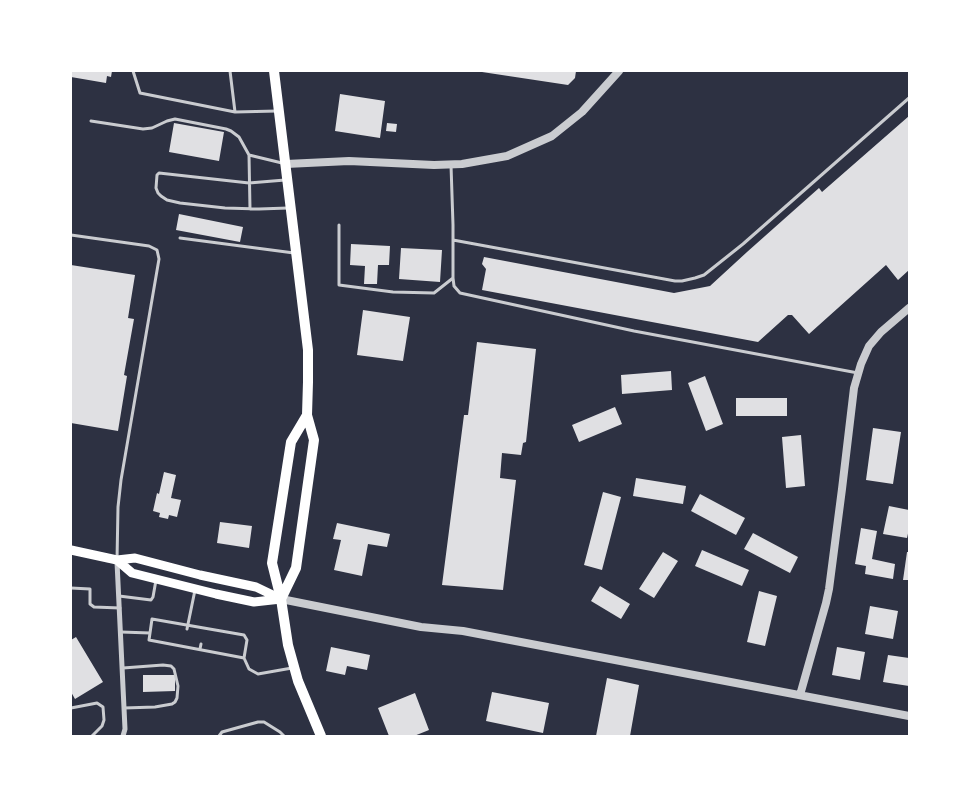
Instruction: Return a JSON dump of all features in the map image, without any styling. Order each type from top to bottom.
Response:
[{"type":"main road","points":[[274,71],[308,350],[307,415],[314,440],[296,568],[281,599]]},
{"type":"main road","points":[[307,415],[290,442],[272,563],[281,599],[288,645],[317,735]]},
{"type":"main road","points":[[71,550],[117,560],[135,558],[256,587],[281,599]]},
{"type":"main road","points":[[117,560],[132,573],[195,589],[254,602],[281,599]]},
{"type":"street","points":[[286,164],[349,161],[434,165],[462,164],[507,156],[552,136],[582,112],[619,71]]},
{"type":"street","points":[[800,696],[829,589],[854,388],[858,373],[869,346],[909,308]]},
{"type":"street","points":[[117,560],[125,729],[123,736]]},
{"type":"street","points":[[281,599],[427,628],[463,631],[909,716]]},
{"type":"lane","points":[[133,71],[140,93],[235,112],[280,111]]},
{"type":"lane","points":[[230,71],[235,112]]},
{"type":"lane","points":[[453,240],[675,281],[695,278],[704,275],[727,256],[909,98]]},
{"type":"lane","points":[[91,121],[143,129],[152,128],[175,119],[231,131],[239,137],[248,156],[250,209]]},
{"type":"lane","points":[[248,156],[286,164]]},
{"type":"lane","points":[[451,164],[453,278],[454,286],[460,293],[634,330],[858,373]]},
{"type":"lane","points":[[288,180],[249,183],[159,173],[156,179],[156,188],[158,193],[167,200],[206,207],[291,208]]},
{"type":"lane","points":[[339,225],[339,284],[393,292],[434,292],[453,278]]},
{"type":"lane","points":[[71,235],[149,246],[157,250],[159,260],[121,480],[118,507],[117,560]]},
{"type":"lane","points":[[180,238],[297,253]]},
{"type":"lane","points":[[120,596],[151,600],[156,579]]},
{"type":"lane","points":[[71,588],[90,589],[90,604],[94,608],[120,608]]},
{"type":"lane","points":[[188,627],[195,589]]},
{"type":"lane","points":[[244,658],[184,646],[169,641],[149,640],[152,619],[172,625],[244,635],[247,640],[244,658],[249,669],[258,674],[295,668]]},
{"type":"lane","points":[[203,632],[204,628]]},
{"type":"lane","points":[[217,635],[218,630]]},
{"type":"lane","points":[[121,632],[150,633]]},
{"type":"lane","points":[[230,638],[231,632]]},
{"type":"lane","points":[[184,646],[185,642]]},
{"type":"lane","points":[[200,644],[200,649]]},
{"type":"lane","points":[[214,647],[214,652]]},
{"type":"lane","points":[[226,655],[228,650]]},
{"type":"lane","points":[[122,668],[171,666],[174,669],[178,686],[176,702],[172,704],[155,707],[124,708]]},
{"type":"lane","points":[[71,708],[97,703],[103,707],[104,720],[102,726],[92,736]]},
{"type":"lane","points":[[219,736],[222,732],[258,722],[264,722],[284,736]]},
{"type":"building","points":[[71,71],[112,71],[111,77],[107,76],[106,83],[71,77]]},
{"type":"building","points":[[482,71],[576,71],[575,78],[568,85]]},
{"type":"building","points":[[340,94],[385,101],[380,138],[335,131]]},
{"type":"building","points":[[909,116],[909,270],[898,280],[886,265],[809,334],[792,315],[788,315],[758,342],[482,290],[486,269],[482,264],[484,257],[674,293],[710,286],[819,188],[822,192]]},
{"type":"building","points":[[174,123],[224,132],[219,161],[169,152]]},
{"type":"building","points":[[387,123],[397,124],[396,132],[386,131]]},
{"type":"building","points":[[179,214],[243,227],[240,242],[176,230]]},
{"type":"building","points":[[351,244],[390,246],[389,265],[378,265],[377,284],[364,284],[365,266],[350,265]]},
{"type":"building","points":[[401,248],[442,250],[440,282],[399,279]]},
{"type":"building","points":[[71,265],[135,275],[128,318],[134,319],[124,375],[127,376],[118,431],[71,423]]},
{"type":"building","points":[[363,310],[410,317],[403,361],[357,355]]},
{"type":"building","points":[[477,342],[536,349],[526,442],[523,443],[521,455],[502,453],[500,478],[516,480],[503,590],[442,585],[464,415],[468,415]]},
{"type":"building","points":[[671,371],[672,390],[622,394],[621,375]]},
{"type":"building","points":[[705,376],[723,424],[706,431],[688,383]]},
{"type":"building","points":[[736,398],[787,398],[787,416],[736,416]]},
{"type":"building","points":[[615,407],[622,424],[579,442],[572,425]]},
{"type":"building","points":[[873,428],[901,432],[893,484],[866,480]]},
{"type":"building","points":[[801,435],[805,486],[786,488],[782,437]]},
{"type":"building","points":[[164,472],[176,475],[171,498],[181,500],[177,517],[169,515],[168,519],[159,517],[160,513],[153,511]]},
{"type":"building","points":[[636,478],[686,486],[683,504],[633,496]]},
{"type":"building","points":[[603,492],[621,497],[602,570],[584,565]]},
{"type":"building","points":[[700,494],[745,518],[736,535],[691,511]]},
{"type":"building","points":[[889,506],[909,510],[907,538],[883,534]]},
{"type":"building","points":[[220,522],[252,526],[249,548],[217,543]]},
{"type":"building","points":[[337,523],[390,534],[387,547],[368,544],[362,576],[334,570],[341,540],[333,539]]},
{"type":"building","points":[[861,528],[877,531],[872,559],[895,564],[893,579],[865,574],[866,566],[855,564]]},
{"type":"building","points":[[753,533],[798,557],[790,573],[744,549]]},
{"type":"building","points":[[702,550],[749,570],[742,586],[695,566]]},
{"type":"building","points":[[663,552],[678,561],[654,598],[639,589]]},
{"type":"building","points":[[907,552],[909,552],[909,580],[903,580]]},
{"type":"building","points":[[600,586],[630,604],[621,619],[591,601]]},
{"type":"building","points":[[759,591],[777,596],[765,646],[747,642]]},
{"type":"building","points":[[870,606],[898,611],[893,639],[865,634]]},
{"type":"building","points":[[76,637],[103,682],[75,699],[71,692],[71,640]]},
{"type":"building","points":[[331,647],[370,655],[367,670],[347,666],[345,675],[326,671]]},
{"type":"building","points":[[837,647],[865,652],[860,680],[832,675]]},
{"type":"building","points":[[888,655],[909,658],[909,686],[883,682]]},
{"type":"building","points":[[143,675],[175,675],[175,691],[143,692]]},
{"type":"building","points":[[607,678],[639,685],[630,736],[596,736]]},
{"type":"building","points":[[492,692],[549,703],[543,733],[486,721]]},
{"type":"building","points":[[415,693],[429,730],[414,736],[389,736],[378,708]]}]
